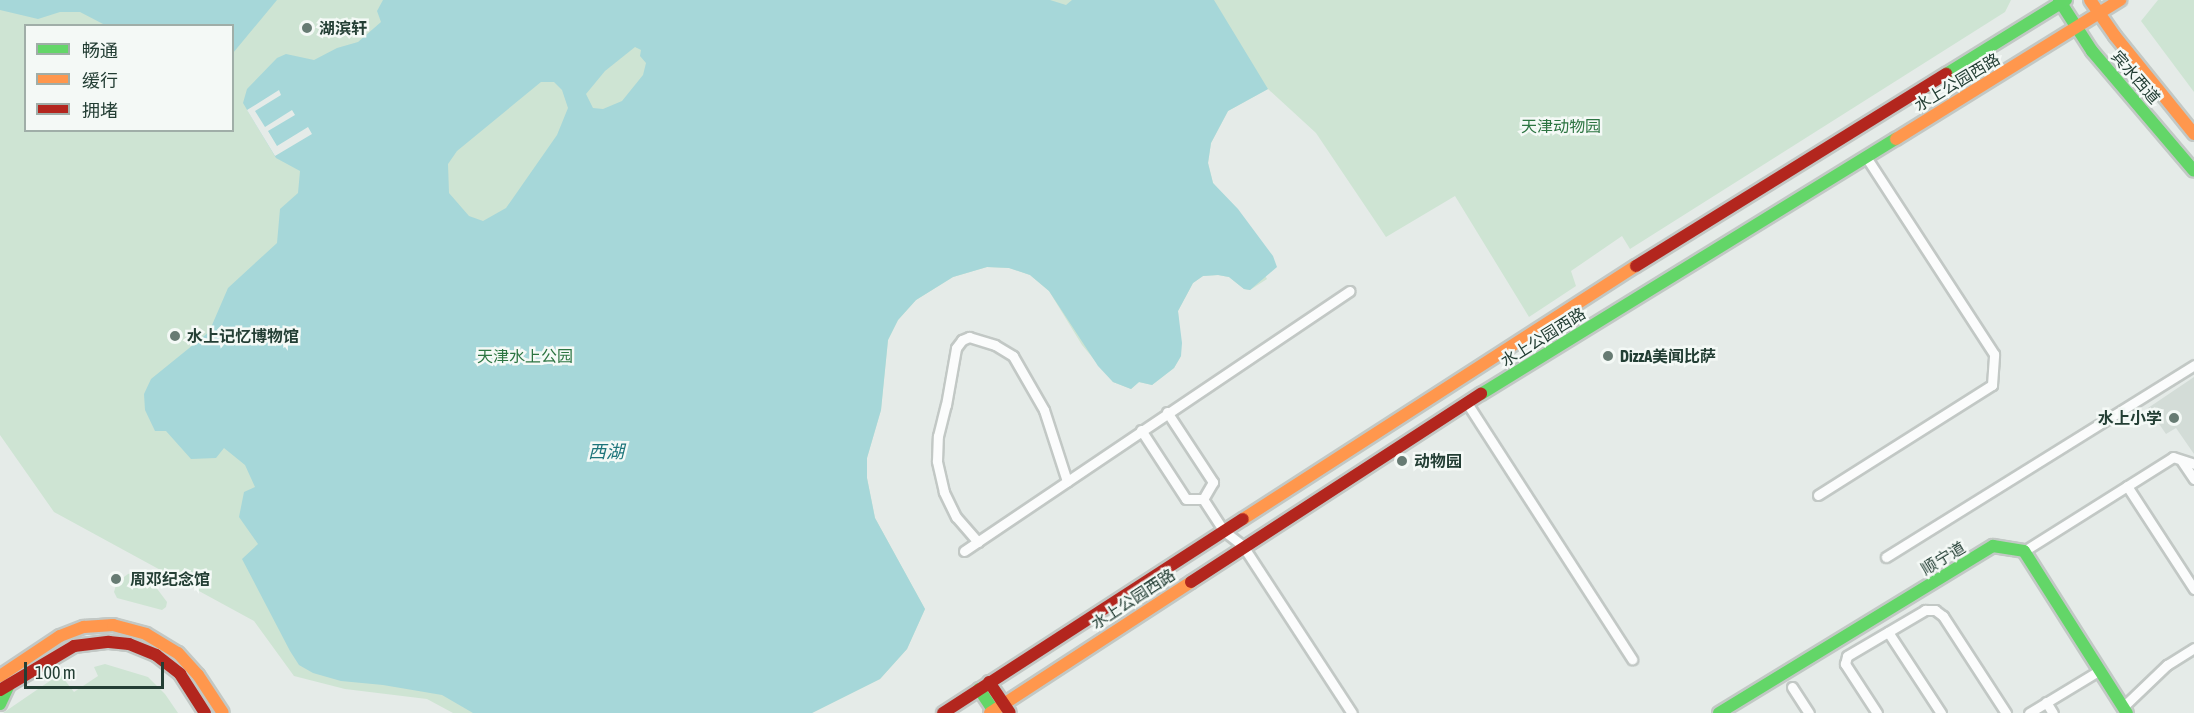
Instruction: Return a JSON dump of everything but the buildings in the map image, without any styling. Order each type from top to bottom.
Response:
[{"type":"main road","name":"宾水西道","points":[[2090,0],[2194,134]]},
{"type":"main road","name":"水上公园西路","points":[[998,711],[1244,546],[1467,403],[2120,0]]},
{"type":"main road","name":"宾水西道","points":[[2062,1],[2076,29],[2194,171]]},
{"type":"main road","name":"水上公园西路","points":[[943,713],[1610,282],[2062,1]]},
{"type":"main road","name":"顺宁道","points":[[1719,713],[1993,546],[2024,551]]},
{"type":"main road","points":[[2024,551],[2125,710]]},
{"type":"main road","points":[[0,675],[60,636],[84,627],[113,625],[146,634],[178,653],[198,675],[223,713]]},
{"type":"main road","points":[[0,704],[5,688],[50,658],[75,646],[100,642],[129,644],[156,655],[180,674],[205,713]]},
{"type":"main road","points":[[984,686],[998,711]]},
{"type":"street","points":[[1818,495],[1992,385],[1994,354],[1866,157]]},
{"type":"street","points":[[964,551],[1167,412],[1350,291]]},
{"type":"street","points":[[978,542],[956,518],[944,492],[937,461],[938,436],[956,348],[962,340],[969,337],[995,345],[1013,356],[1044,410],[1067,481]]},
{"type":"street","points":[[1886,557],[2194,365]]},
{"type":"street","points":[[1467,403],[1632,659]]},
{"type":"street","points":[[1167,412],[1213,482],[1203,500]]},
{"type":"street","points":[[1141,430],[1186,499],[1203,500]]},
{"type":"street","points":[[2024,551],[2173,457],[2194,464]]},
{"type":"street","points":[[2181,460],[2194,479]]},
{"type":"street","points":[[2127,486],[2194,589]]},
{"type":"street","points":[[1203,500],[1224,531],[1244,546],[1352,713]]},
{"type":"street","points":[[1877,713],[1845,664],[1847,656],[1925,610],[1935,610],[1943,616],[2006,713]]},
{"type":"street","points":[[1888,632],[1941,713]]},
{"type":"street","points":[[2125,710],[2167,665],[2194,648]]},
{"type":"street","points":[[2029,713],[2100,670]]},
{"type":"street","points":[[1792,687],[1809,713]]},
{"type":"street","points":[[2046,702],[2053,713]]},
{"type":"shaded area","name":"水上小学","points":[[2194,377],[2194,454],[2176,428],[2166,434],[2148,408]]},
{"type":"green space","name":"西湖","points":[[0,0],[2011,0],[2005,12],[1630,249],[1622,236],[1571,271],[1576,286],[1529,317],[1455,196],[1386,237],[1316,133],[1268,89],[1228,111],[1211,143],[1208,163],[1213,183],[1223,196],[1267,279],[1250,290],[1244,289],[1229,277],[1218,275],[1203,276],[1193,283],[1178,311],[1181,356],[1174,368],[1152,385],[1139,382],[1131,389],[1113,382],[1082,345],[1049,291],[1030,275],[1009,268],[987,267],[953,277],[916,300],[898,320],[888,340],[881,410],[867,458],[867,478],[875,518],[925,609],[907,649],[880,679],[812,713],[453,713],[427,699],[345,689],[294,676],[254,621],[54,512],[0,435]]},
{"type":"green space","points":[[2158,0],[2194,0],[2194,92],[2141,21]]},
{"type":"green space","points":[[137,572],[149,578],[167,602],[166,607],[162,610],[117,598],[114,592],[117,582],[128,574]]},
{"type":"green space","points":[[105,664],[148,677],[165,694],[178,713],[3,713],[60,674],[74,692],[98,676],[94,667]]},
{"type":"water","points":[[0,0],[277,0],[234,52],[234,24],[103,24],[80,12],[60,12],[38,19],[0,10]]},
{"type":"water","name":"西湖","points":[[383,0],[1050,0],[1066,5],[1072,0],[1214,0],[1268,89],[1228,111],[1211,143],[1208,163],[1213,183],[1238,209],[1273,256],[1277,267],[1250,290],[1244,289],[1229,277],[1218,275],[1203,276],[1193,283],[1178,311],[1182,343],[1181,356],[1174,368],[1152,385],[1139,382],[1131,389],[1113,382],[1098,366],[1049,291],[1030,275],[1009,268],[987,267],[953,277],[916,300],[898,320],[888,340],[881,410],[867,458],[867,478],[875,518],[925,609],[907,649],[880,679],[812,713],[473,713],[442,695],[383,685],[341,681],[313,673],[299,665],[242,559],[258,544],[239,517],[244,492],[255,487],[245,465],[224,448],[216,458],[191,459],[166,431],[155,431],[145,410],[144,394],[151,379],[209,332],[228,288],[277,243],[280,209],[298,193],[300,171],[276,158],[243,103],[247,89],[277,58],[286,54],[314,60],[337,48],[358,42],[381,22],[377,11]],"holes":[[[635,47],[641,50],[640,56],[646,63],[643,75],[622,101],[603,109],[593,108],[586,94],[605,71]],[[541,82],[554,82],[562,90],[568,108],[557,135],[506,208],[483,221],[469,216],[449,193],[448,164],[457,151]]]},
{"type":"pier","points":[[279,90],[281,95],[255,111],[265,127],[292,110],[295,115],[268,131],[277,146],[308,127],[312,134],[275,156],[247,110]]},
{"type":"traffic: fast","points":[[2059,0],[2092,51],[2194,171]]},
{"type":"traffic: fast","points":[[1946,74],[2066,0]]},
{"type":"traffic: fast","points":[[1481,394],[1896,139]]},
{"type":"traffic: fast","points":[[1719,713],[1993,546],[2024,551],[2127,713]]},
{"type":"traffic: fast","points":[[0,704],[9,685]]},
{"type":"traffic: fast","points":[[979,689],[995,713]]},
{"type":"traffic: slow","points":[[2090,0],[2115,36],[2194,134]]},
{"type":"traffic: slow","points":[[1896,139],[2120,0]]},
{"type":"traffic: slow","points":[[1243,519],[1636,266]]},
{"type":"traffic: slow","points":[[990,713],[1191,582]]},
{"type":"traffic: slow","points":[[0,676],[60,636],[84,627],[113,625],[146,634],[178,653],[198,675],[223,713]]},
{"type":"traffic: jam","points":[[1636,266],[1946,74]]},
{"type":"traffic: jam","points":[[1191,582],[1481,394]]},
{"type":"traffic: jam","points":[[943,713],[1243,519]]},
{"type":"traffic: jam","points":[[0,690],[74,646],[109,642],[129,644],[156,655],[180,674],[205,713]]},
{"type":"traffic: jam","points":[[989,682],[1010,713]]},
{"type":"place","name":"湖滨轩","points":[[307,28]]},
{"type":"place","name":"水上记忆博物馆","points":[[175,336]]},
{"type":"place","name":"DizzA美闻比萨","points":[[1608,356]]},
{"type":"place","name":"水上小学","points":[[2174,418]]},
{"type":"place","name":"动物园","points":[[1402,461]]},
{"type":"place","name":"周邓纪念馆","points":[[116,579]]},
{"type":"park label","name":"天津动物园","points":[[1561,126]]},
{"type":"park label","name":"天津水上公园","points":[[525,356]]}]
